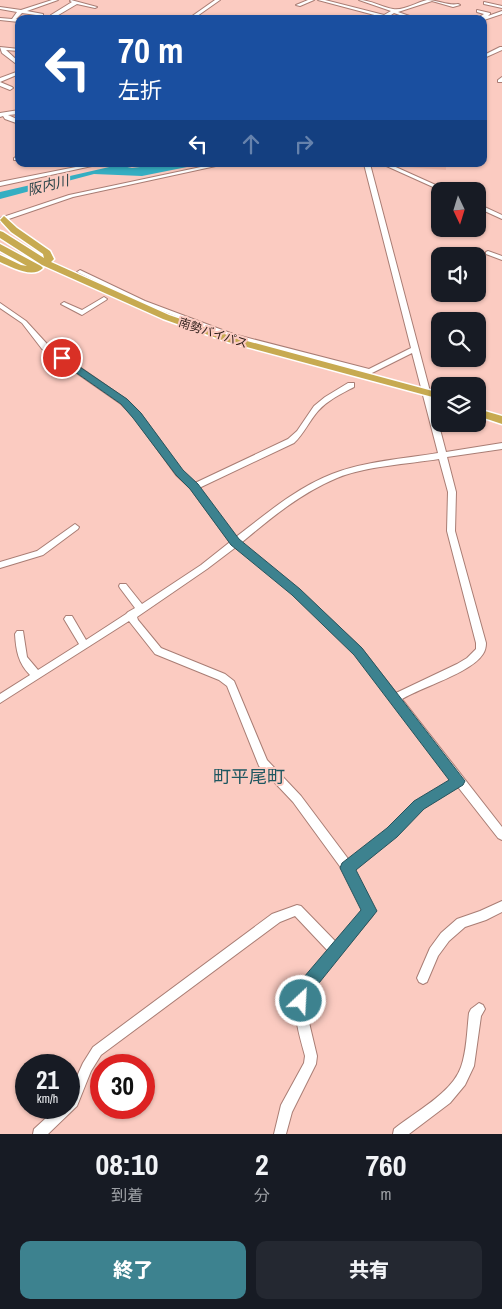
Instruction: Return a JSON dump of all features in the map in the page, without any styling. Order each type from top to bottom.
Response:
[{"type":"highway","points":[[0,258],[19,268],[42,266],[49,259],[47,253],[14,230],[2,219]]},
{"type":"highway","name":"南勢バイパス","points":[[0,234],[42,266],[104,299],[153,321],[220,343],[428,396]]},
{"type":"highway","name":"南勢バイパス","points":[[0,247],[175,321],[232,340],[431,398]]},
{"type":"highway","points":[[486,408],[502,412]]},
{"type":"highway","points":[[486,415],[502,420]]},
{"type":"street","points":[[17,15],[20,12],[56,0]]},
{"type":"street","points":[[70,0],[95,7]]},
{"type":"street","points":[[196,15],[218,0]]},
{"type":"street","points":[[298,6],[312,0]]},
{"type":"street","points":[[320,0],[376,15]]},
{"type":"street","points":[[361,0],[405,15]]},
{"type":"street","points":[[387,15],[432,0],[453,6],[458,5]]},
{"type":"street","points":[[55,15],[76,2]]},
{"type":"street","points":[[486,3],[502,7]]},
{"type":"street","points":[[0,8],[41,15]]},
{"type":"street","points":[[478,11],[488,14],[486,15]]},
{"type":"street","points":[[487,18],[502,12]]},
{"type":"street","points":[[0,19],[13,20],[15,18]]},
{"type":"street","points":[[487,56],[502,48]]},
{"type":"street","points":[[2,49],[15,50]]},
{"type":"street","points":[[2,49],[15,62]]},
{"type":"street","points":[[495,52],[502,57]]},
{"type":"street","points":[[0,80],[15,74]]},
{"type":"street","points":[[0,84],[10,88]]},
{"type":"street","points":[[1,115],[15,113]]},
{"type":"street","points":[[1,115],[15,121]]},
{"type":"street","points":[[0,184],[83,167]]},
{"type":"street","points":[[2,219],[71,196],[208,167]]},
{"type":"street","points":[[368,167],[452,492],[451,531],[482,648],[479,654],[466,663],[396,698]]},
{"type":"street","points":[[392,167],[431,184]]},
{"type":"street","points":[[486,210],[502,217]]},
{"type":"street","points":[[488,253],[502,258]]},
{"type":"street","points":[[80,272],[142,302],[230,335],[370,372],[414,349]]},
{"type":"street","points":[[64,304],[82,313],[104,299]]},
{"type":"street","points":[[0,305],[24,322],[45,347],[124,402],[137,415],[179,473],[194,486],[235,542],[296,592],[358,651],[502,835]]},
{"type":"street","points":[[194,486],[291,441],[299,435],[304,424],[320,404],[351,385]]},
{"type":"street","points":[[0,699],[205,566],[314,484],[336,474],[502,446]]},
{"type":"street","points":[[0,566],[40,553],[74,526]]},
{"type":"street","points":[[123,586],[140,608]]},
{"type":"street","points":[[131,614],[134,622],[158,651],[222,677],[231,684],[263,763],[297,799],[348,868],[369,911],[304,989],[301,1014],[311,1056],[310,1064],[286,1110],[280,1134]]},
{"type":"street","points":[[69,619],[84,645]]},
{"type":"street","points":[[20,634],[20,654],[26,666],[37,675]]},
{"type":"street","points":[[348,868],[392,833],[419,805],[458,781]]},
{"type":"street","points":[[423,978],[434,952],[445,936],[461,922],[482,916],[502,906]]},
{"type":"street","points":[[80,1083],[87,1067],[98,1052],[276,918],[297,910],[335,950]]},
{"type":"street","points":[[399,1134],[448,1095],[467,1070],[475,1013],[479,1009]]},
{"type":"street","points":[[39,1134],[55,1119]]},
{"type":"shaded area","points":[[408,167],[446,167],[446,170]]},
{"type":"water","name":"阪内川","points":[[109,167],[187,167],[142,176],[94,174],[0,199],[0,192]]},
{"type":"district","name":"町平尾町","points":[[249,777]]},
{"type":"route","points":[[62,358],[124,402],[137,415],[179,473],[194,486],[235,542],[296,592],[358,651],[458,781],[419,805],[392,833],[348,868],[369,911],[304,989],[301,1001]]}]
